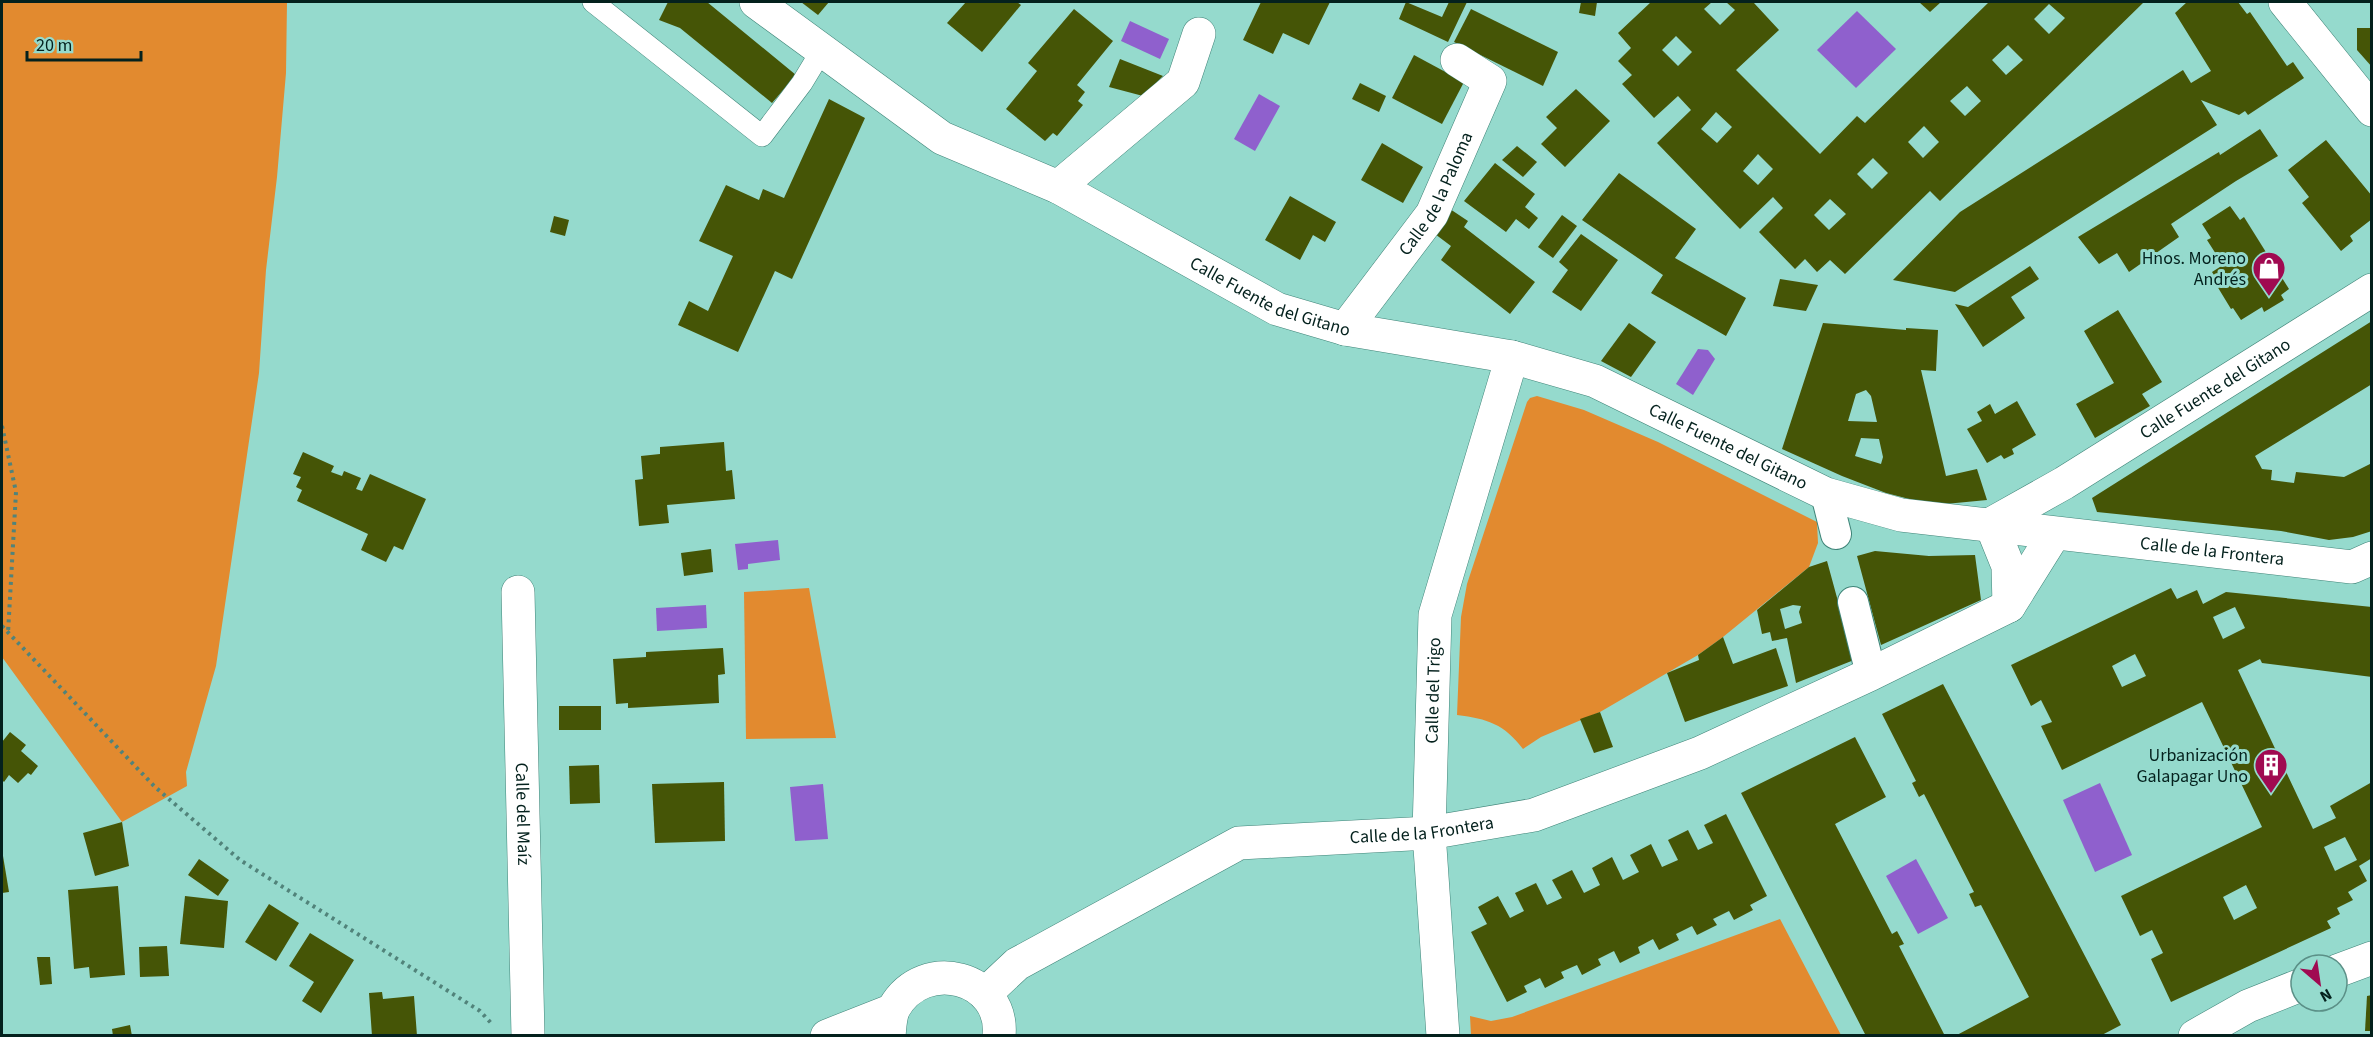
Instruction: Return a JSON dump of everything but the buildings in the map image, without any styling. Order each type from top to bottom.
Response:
[{"type":"street","name":"Calle Fuente del Gitano","points":[[756,2],[942,138],[1058,187],[1277,309],[1345,328],[1512,357],[1595,381],[1826,494],[1901,515],[1991,524],[2064,483],[2372,290]]},
{"type":"street","points":[[2285,2],[2372,110]]},
{"type":"street","points":[[1058,187],[1183,82],[1199,34]]},
{"type":"street","name":"Calle de la Paloma","points":[[1345,328],[1432,213],[1490,81],[1457,60]]},
{"type":"street","name":"Calle del Trigo","points":[[1443,1035],[1429,833],[1435,615],[1512,357]]},
{"type":"street","points":[[1826,494],[1836,534]]},
{"type":"street","points":[[1991,524],[2008,566],[2009,606]]},
{"type":"street","name":"Calle de la Frontera","points":[[1991,524],[2054,534],[2365,566]]},
{"type":"street","points":[[2009,606],[2054,534]]},
{"type":"street","name":"Calle del Maíz","points":[[518,592],[528,1035]]},
{"type":"street","points":[[1853,602],[1871,674]]},
{"type":"street","name":"Calle de la Frontera","points":[[985,994],[1017,964],[1239,843],[1429,833],[1534,815],[1700,753],[1871,674],[2009,606]]},
{"type":"street","points":[[2349,967],[2372,958]]},
{"type":"street","points":[[827,1035],[891,1023],[909,988],[935,977],[962,979],[985,994],[996,1012],[999,1035]]},
{"type":"street","points":[[2195,1035],[2248,1006],[2289,991]]},
{"type":"lane","points":[[593,2],[762,136],[802,83],[822,50]]},
{"type":"path","points":[[2,426],[16,492],[8,633]]},
{"type":"path","points":[[2,626],[154,787],[240,860],[480,1011],[495,1028]]},
{"type":"shaded area","points":[[2,2],[287,2],[286,73],[266,270],[259,373],[216,666],[186,772],[187,786],[122,822],[2,657]]},
{"type":"shaded area","points":[[1857,11],[1896,49],[1856,88],[1817,50]]},
{"type":"shaded area","points":[[1130,21],[1169,39],[1160,59],[1121,41]]},
{"type":"shaded area","points":[[1259,94],[1280,106],[1255,151],[1234,139]]},
{"type":"shaded area","points":[[1698,349],[1708,350],[1715,359],[1693,395],[1676,384]]},
{"type":"shaded area","points":[[1537,396],[1584,410],[1658,442],[1817,522],[1818,543],[1809,567],[1698,655],[1600,712],[1541,737],[1523,749],[1502,728],[1478,718],[1457,715],[1461,617],[1467,584],[1527,402],[1530,398]]},
{"type":"shaded area","points":[[778,540],[780,560],[748,564],[748,569],[738,570],[735,544]]},
{"type":"shaded area","points":[[809,588],[836,738],[746,739],[744,592]]},
{"type":"shaded area","points":[[706,605],[707,628],[657,631],[656,608]]},
{"type":"shaded area","points":[[2100,783],[2132,855],[2095,872],[2063,800]]},
{"type":"shaded area","points":[[823,784],[828,839],[795,841],[790,787]]},
{"type":"shaded area","points":[[1916,859],[1948,918],[1918,934],[1886,876]]},
{"type":"shaded area","points":[[1780,919],[1841,1035],[1471,1035],[1470,1016],[1491,1021],[1512,1017]]},
{"type":"place","name":"Hnos. Moreno Andrés","points":[[2269,297]]},
{"type":"place","name":"Urbanización Galapagar Uno","points":[[2271,794]]}]
